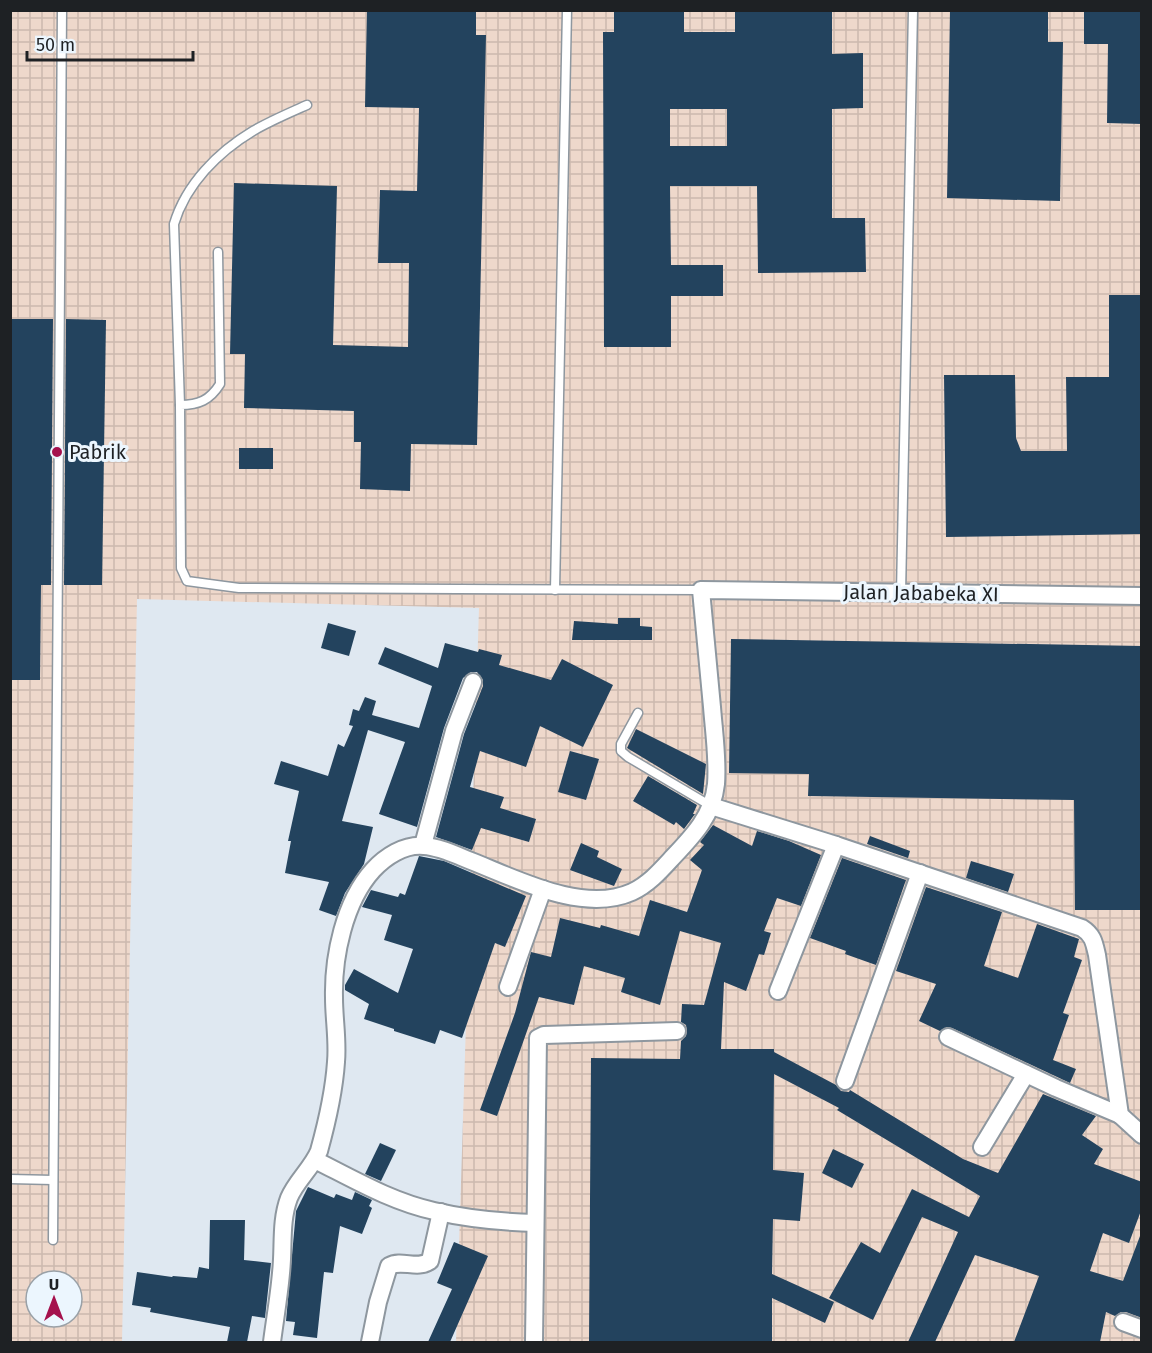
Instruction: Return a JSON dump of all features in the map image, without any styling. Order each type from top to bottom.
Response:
[{"type":"street","name":"Jalan Jababeka XI","points":[[701,590],[1142,596]]},
{"type":"street","points":[[273,1342],[282,1271],[282,1230],[285,1211],[295,1187],[315,1160],[325,1131],[336,1060],[334,996],[338,948],[344,925],[358,892],[372,871],[392,853],[423,845],[443,850],[543,889],[584,898],[608,898],[630,893],[644,886],[694,835],[711,806],[716,785],[716,757],[701,590]]},
{"type":"street","points":[[423,845],[454,731],[473,682]]},
{"type":"street","points":[[711,806],[836,844],[1082,928],[1092,937],[1097,955],[1120,1115]]},
{"type":"street","points":[[778,991],[836,844]]},
{"type":"street","points":[[845,1081],[920,873]]},
{"type":"street","points":[[508,987],[543,889]]},
{"type":"street","points":[[534,1342],[538,1038],[544,1035],[676,1031]]},
{"type":"street","points":[[948,1037],[1120,1115],[1142,1135]]},
{"type":"street","points":[[982,1147],[1026,1074]]},
{"type":"street","points":[[315,1160],[387,1195],[441,1212],[488,1221],[536,1223]]},
{"type":"street","points":[[370,1342],[378,1302],[389,1266],[395,1262],[425,1264],[430,1261],[441,1212]]},
{"type":"street","points":[[1123,1322],[1142,1329]]},
{"type":"lane","points":[[53,1240],[62,10]]},
{"type":"lane","points":[[555,590],[567,10]]},
{"type":"lane","points":[[901,593],[913,10]]},
{"type":"lane","points":[[307,105],[253,130],[229,147],[196,179],[179,207],[174,224],[180,405],[181,568],[187,580],[239,588],[701,590]]},
{"type":"lane","points":[[180,405],[203,402],[215,393],[220,384],[218,252]]},
{"type":"lane","points":[[638,713],[621,744],[621,751],[711,806]]},
{"type":"lane","points":[[10,1179],[53,1180]]},
{"type":"shaded area","points":[[10,11],[1141,11],[1141,1342],[456,1342],[479,608],[137,599],[122,1342],[11,1342]]},
{"type":"building","points":[[367,10],[476,10],[476,35],[486,35],[477,445],[411,444],[410,491],[360,489],[361,442],[354,442],[354,411],[244,408],[245,354],[230,354],[234,183],[337,186],[333,345],[408,347],[409,263],[378,263],[380,190],[417,191],[419,108],[365,107]]},
{"type":"building","points":[[614,10],[684,10],[684,32],[735,32],[735,10],[832,10],[832,54],[863,53],[863,108],[832,109],[832,218],[865,218],[866,272],[758,273],[757,186],[670,186],[671,265],[723,265],[723,296],[671,296],[671,347],[604,347],[603,32],[614,32]],"holes":[[[670,109],[727,109],[727,146],[670,146]]]},
{"type":"building","points":[[950,10],[1048,10],[1048,42],[1063,42],[1060,201],[947,198]]},
{"type":"building","points":[[1084,10],[1142,10],[1142,124],[1107,123],[1108,44],[1084,44]]},
{"type":"building","points":[[1109,295],[1142,295],[1142,534],[946,537],[944,375],[1015,375],[1016,438],[1021,451],[1067,451],[1066,377],[1109,377]]},
{"type":"building","points":[[10,319],[53,319],[51,585],[41,585],[40,680],[10,680]]},
{"type":"building","points":[[66,319],[106,320],[102,585],[64,585]]},
{"type":"building","points":[[239,448],[273,448],[273,469],[239,469]]},
{"type":"building","points":[[618,618],[640,618],[640,626],[652,627],[652,640],[572,640],[574,621],[618,624]]},
{"type":"building","points":[[328,623],[356,631],[349,656],[321,648]]},
{"type":"building","points":[[731,639],[1142,646],[1142,910],[1075,910],[1074,800],[808,796],[809,774],[729,773]]},
{"type":"building","points":[[445,643],[478,652],[479,649],[502,655],[499,665],[551,680],[562,659],[613,685],[583,747],[540,726],[526,767],[480,751],[470,787],[504,797],[500,808],[536,819],[529,842],[481,828],[472,850],[436,837],[464,734],[483,686],[483,680],[477,672],[471,672],[463,678],[444,728],[417,827],[379,814],[405,742],[368,730],[342,821],[373,827],[364,864],[345,893],[336,916],[319,910],[329,882],[285,873],[291,841],[288,841],[299,791],[274,784],[281,761],[328,776],[338,744],[344,747],[353,726],[349,725],[353,709],[359,711],[365,697],[376,701],[372,715],[419,728],[432,686],[378,664],[385,647],[438,668]]},
{"type":"building","points":[[636,729],[706,764],[703,794],[627,748]]},
{"type":"building","points":[[570,751],[599,759],[586,800],[558,792]]},
{"type":"building","points":[[648,776],[697,805],[693,814],[695,814],[684,829],[676,822],[674,825],[633,801]]},
{"type":"building","points":[[713,825],[752,846],[757,831],[789,841],[821,855],[801,906],[777,898],[764,931],[771,933],[764,955],[759,954],[746,991],[724,982],[721,1049],[774,1049],[774,1052],[836,1085],[841,1091],[849,1092],[850,1090],[963,1159],[998,1173],[1043,1094],[1096,1116],[1082,1135],[1103,1149],[1094,1164],[1142,1182],[1142,1208],[1129,1243],[1103,1233],[1090,1271],[1123,1281],[1140,1236],[1142,1236],[1142,1318],[1126,1312],[1115,1316],[1106,1312],[1100,1342],[1014,1342],[1039,1276],[975,1255],[935,1342],[908,1342],[958,1232],[922,1217],[873,1320],[829,1298],[861,1242],[880,1253],[912,1189],[969,1217],[980,1196],[837,1110],[839,1108],[774,1074],[773,1170],[804,1173],[800,1221],[773,1219],[772,1274],[834,1302],[825,1323],[772,1298],[772,1342],[589,1342],[591,1058],[680,1059],[681,1041],[687,1031],[686,1025],[681,1022],[682,1004],[704,1005],[721,943],[680,931],[660,1005],[621,992],[625,978],[584,966],[574,1005],[539,997],[497,1116],[480,1110],[515,1013],[531,952],[551,957],[560,918],[600,928],[601,925],[639,936],[650,900],[687,912],[702,870],[690,860],[704,845],[700,842]]},
{"type":"building","points":[[870,836],[910,851],[908,858],[867,844]]},
{"type":"building","points":[[581,843],[599,851],[597,857],[622,869],[614,886],[570,870]]},
{"type":"building","points":[[419,856],[444,861],[526,896],[505,947],[495,943],[462,1038],[440,1030],[435,1044],[364,1019],[369,1004],[345,990],[345,985],[354,969],[398,993],[413,949],[384,940],[392,915],[362,907],[371,890],[398,897],[400,893],[405,895]]},
{"type":"building","points":[[842,858],[906,880],[876,965],[810,938]]},
{"type":"building","points":[[971,861],[1014,874],[1008,892],[966,878]]},
{"type":"building","points":[[926,887],[1002,912],[984,966],[1018,978],[1037,924],[1079,939],[1074,957],[1082,960],[1063,1013],[1069,1015],[1053,1060],[1076,1069],[1070,1083],[952,1028],[947,1027],[940,1031],[919,1021],[936,984],[896,971]]},
{"type":"building","points":[[380,1143],[396,1150],[381,1181],[365,1174]]},
{"type":"building","points":[[833,1149],[864,1164],[852,1188],[822,1173]]},
{"type":"building","points":[[308,1187],[334,1198],[336,1194],[352,1200],[355,1192],[372,1200],[369,1206],[372,1208],[362,1234],[340,1226],[333,1273],[324,1272],[317,1338],[293,1335],[295,1322],[286,1321],[296,1211]]},
{"type":"building","points":[[210,1220],[245,1220],[244,1260],[271,1263],[265,1318],[252,1316],[247,1342],[227,1342],[230,1327],[150,1312],[151,1308],[132,1305],[137,1272],[197,1278],[199,1267],[209,1269]]},
{"type":"building","points":[[454,1242],[488,1256],[450,1342],[428,1342],[452,1289],[437,1283]]},
{"type":"place","name":"Pabrik","points":[[57,452]]}]
